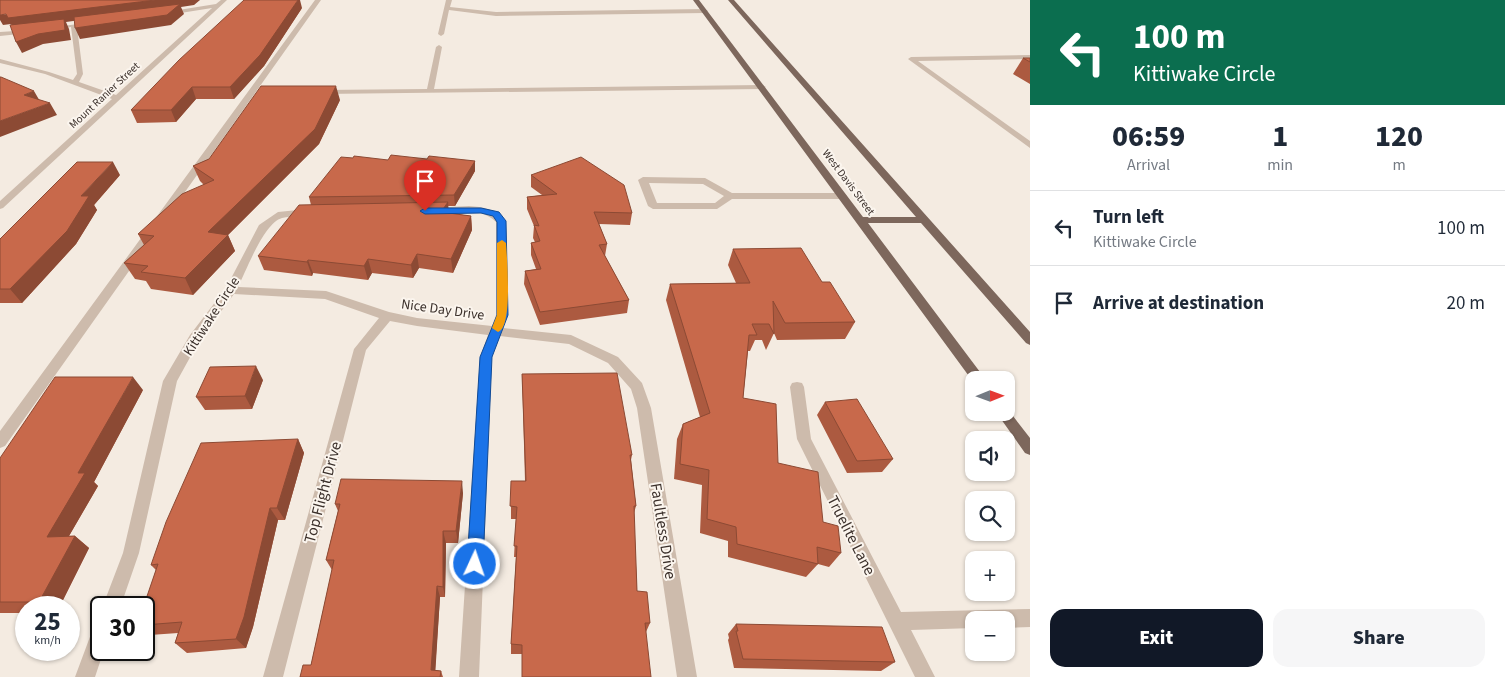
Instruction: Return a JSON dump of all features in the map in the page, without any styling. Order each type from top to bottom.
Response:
[{"type":"main road","name":"West Davis Street","points":[[696,0],[972,371]]},
{"type":"main road","points":[[731,0],[1030,340]]},
{"type":"main road","points":[[860,220],[925,220]]},
{"type":"main road","points":[[1010,421],[1030,449]]},
{"type":"street","name":"Mount Ranier Street","points":[[0,206],[224,0]]},
{"type":"street","points":[[0,442],[318,0]]},
{"type":"street","points":[[441,34],[448,0]]},
{"type":"street","points":[[160,14],[218,6]]},
{"type":"street","points":[[447,8],[496,14],[705,11]]},
{"type":"street","points":[[46,28],[103,21]]},
{"type":"street","points":[[74,25],[80,74],[75,83]]},
{"type":"street","points":[[0,34],[37,30]]},
{"type":"street","points":[[430,90],[439,47]]},
{"type":"street","points":[[1030,58],[911,59],[1030,145]]},
{"type":"street","points":[[0,61],[46,73],[117,98]]},
{"type":"street","points":[[318,92],[762,87]]},
{"type":"street","points":[[730,196],[718,206],[653,206],[643,180],[705,181],[730,196],[842,196]]},
{"type":"street","points":[[422,211],[481,210],[496,214],[502,221],[502,315],[486,357],[469,677]]},
{"type":"street","name":"Kittiwake Circle","points":[[115,596],[131,554],[170,381],[194,338],[231,290],[263,227],[278,215],[323,212]]},
{"type":"street","name":"Nice Day Drive","points":[[231,290],[326,295],[387,316],[417,322],[571,340],[613,360],[637,387]]},
{"type":"street","name":"Top Flight Drive","points":[[273,677],[360,349],[387,316]]},
{"type":"street","name":"Faultless Drive","points":[[637,387],[644,408],[687,677]]},
{"type":"street","name":"Truelite Lane","points":[[796,387],[804,439],[925,677]]},
{"type":"street","points":[[896,622],[1030,618]]},
{"type":"street","points":[[85,677],[91,661]]},
{"type":"building","points":[[0,0],[155,0],[8,18],[6,14],[0,15]]},
{"type":"building","points":[[244,0],[298,0],[260,55],[230,87],[192,87],[171,110],[131,110],[179,60]]},
{"type":"building","points":[[180,4],[167,15],[75,28],[74,17]]},
{"type":"building","points":[[64,19],[65,30],[38,34],[16,42],[10,25]]},
{"type":"building","points":[[0,77],[34,91],[24,95],[50,103],[0,121]]},
{"type":"building","points":[[261,86],[336,86],[315,129],[208,232],[228,235],[185,278],[141,272],[148,266],[124,263],[154,236],[138,234],[182,194],[214,180],[193,166],[209,159]]},
{"type":"building","points":[[391,155],[427,159],[429,156],[475,161],[454,195],[309,197],[341,157],[353,158],[354,156],[388,160]]},
{"type":"building","points":[[581,157],[624,185],[632,213],[594,212],[607,244],[599,245],[629,300],[540,312],[525,271],[541,269],[531,243],[540,241],[534,225],[539,226],[527,197],[557,194],[531,175]]},
{"type":"building","points":[[77,162],[113,162],[81,196],[89,196],[67,231],[10,289],[0,289],[0,239]]},
{"type":"building","points":[[448,202],[441,212],[471,216],[451,259],[417,254],[411,265],[368,259],[364,266],[258,256],[299,205]]},
{"type":"building","points":[[801,248],[822,282],[830,282],[855,322],[785,323],[773,301],[774,334],[769,324],[752,324],[757,335],[749,335],[743,398],[776,404],[778,463],[818,472],[823,522],[838,526],[841,553],[817,547],[818,564],[737,544],[736,527],[707,519],[709,470],[680,464],[683,424],[710,413],[670,284],[750,283],[733,249]]},
{"type":"building","points":[[256,366],[245,396],[196,397],[210,367]]},
{"type":"building","points":[[617,373],[632,455],[630,455],[636,506],[634,506],[637,591],[647,592],[650,623],[645,623],[651,677],[522,677],[522,645],[511,644],[517,546],[514,546],[517,507],[510,506],[511,481],[526,481],[522,374]]},
{"type":"building","points":[[55,377],[133,377],[78,473],[85,473],[47,537],[75,536],[42,596],[15,596],[15,602],[0,602],[0,458]]},
{"type":"building","points":[[857,399],[893,459],[857,461],[825,402]]},
{"type":"building","points":[[298,439],[277,508],[270,508],[244,617],[236,639],[175,643],[182,622],[155,624],[155,596],[147,596],[158,564],[151,565],[166,522],[201,443]]},
{"type":"building","points":[[341,479],[462,481],[456,531],[443,531],[443,587],[437,586],[431,670],[441,671],[440,677],[300,677],[303,665],[311,665],[334,560],[326,560],[340,504],[335,504]]},
{"type":"building","points":[[736,624],[882,627],[895,662],[743,659]]},
{"type":"slow traffic","points":[[498,328],[502,315],[502,243]]},
{"type":"route","points":[[425,211],[481,210],[496,214],[502,221],[502,315],[486,357],[475,564]]}]
